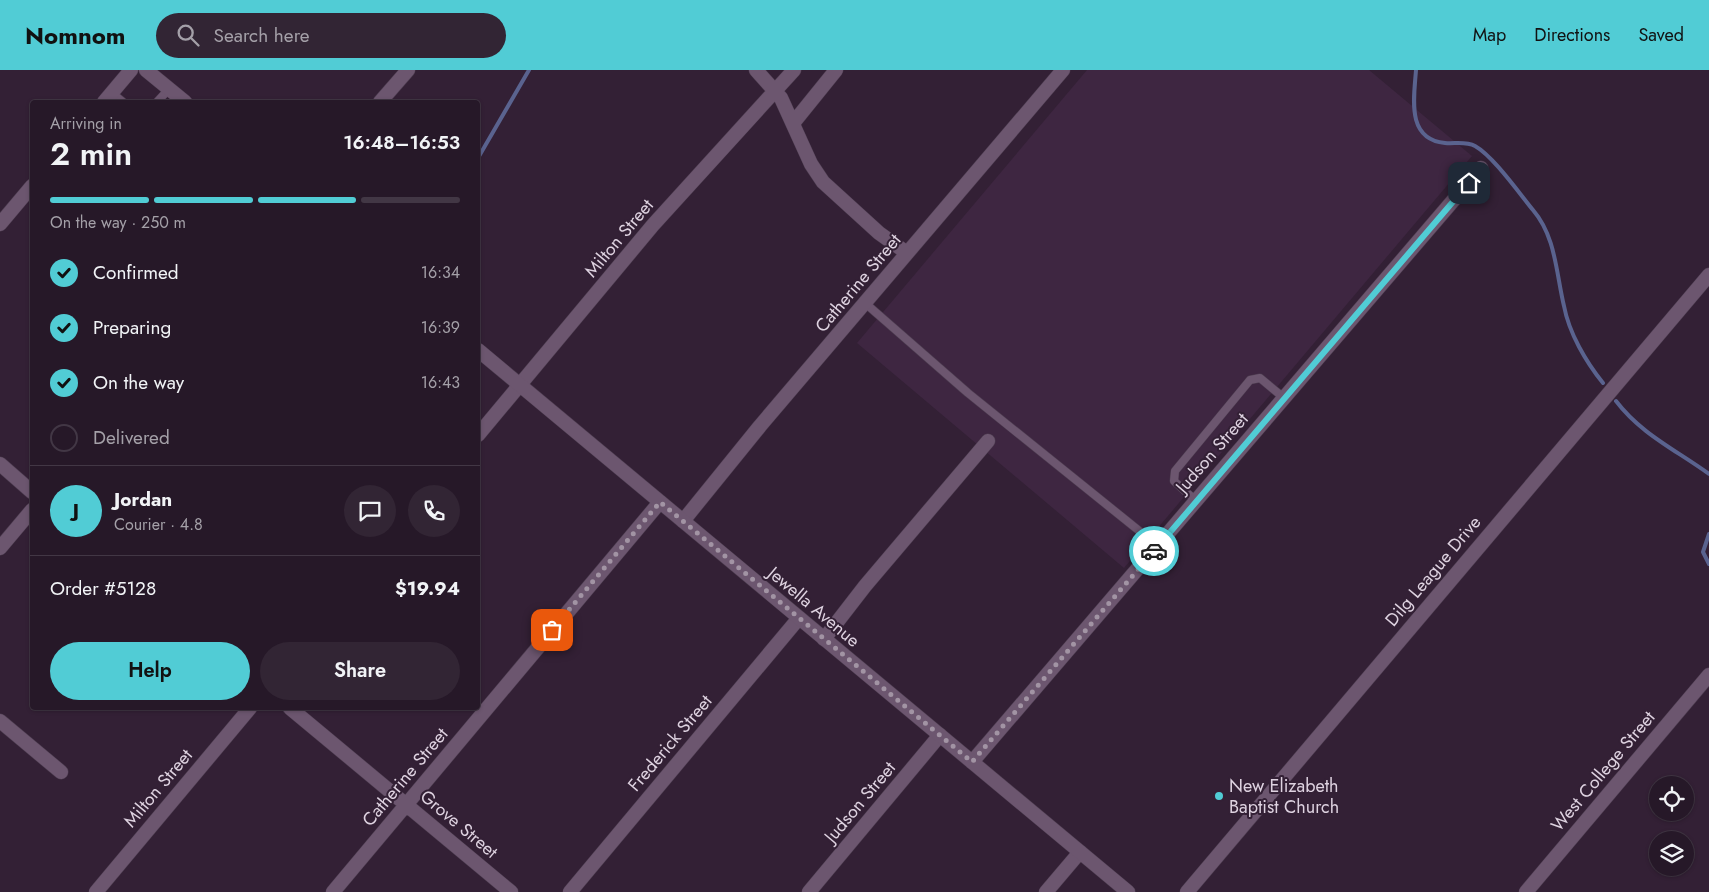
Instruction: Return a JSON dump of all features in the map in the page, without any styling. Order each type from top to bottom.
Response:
[{"type":"street","points":[[108,98],[131,70]]},
{"type":"street","points":[[146,70],[183,100]]},
{"type":"street","points":[[382,100],[408,70]]},
{"type":"street","points":[[756,70],[775,89],[794,122],[810,164],[823,182],[879,233],[907,253]]},
{"type":"street","name":"Milton Street","points":[[480,433],[654,225],[794,70]]},
{"type":"street","points":[[794,122],[836,70]]},
{"type":"street","name":"Catherine Street","points":[[683,521],[1063,70]]},
{"type":"street","name":"Judson Street","points":[[972,762],[1481,168]]},
{"type":"street","points":[[0,224],[30,188]]},
{"type":"street","name":"Dilg League Drive","points":[[1187,892],[1709,275]]},
{"type":"street","name":"Jewella Avenue","points":[[480,352],[1128,892]]},
{"type":"street","points":[[824,639],[864,586],[988,441]]},
{"type":"street","points":[[0,464],[30,490]]},
{"type":"street","name":"Catherine Street","points":[[333,892],[660,502]]},
{"type":"street","points":[[0,548],[30,512]]},
{"type":"street","name":"Frederick Street","points":[[570,892],[799,618]]},
{"type":"street","name":"West College Street","points":[[1526,892],[1709,675]]},
{"type":"street","name":"Milton Street","points":[[96,892],[248,710]]},
{"type":"street","name":"Grove Street","points":[[292,710],[511,892]]},
{"type":"street","points":[[0,722],[61,772]]},
{"type":"street","name":"Judson Street","points":[[809,892],[940,735]]},
{"type":"street","points":[[1046,892],[1080,852]]},
{"type":"lane","points":[[159,100],[169,89]]},
{"type":"lane","points":[[865,303],[968,393],[1158,546]]},
{"type":"lane","points":[[1196,501],[1174,481],[1175,471],[1250,380],[1260,378],[1284,398]]},
{"type":"shaded area","points":[[1087,70],[1369,70],[1472,156],[1124,568],[857,343]]},
{"type":"waterway","points":[[480,155],[529,70]]},
{"type":"waterway","points":[[1416,70],[1415,116],[1418,126],[1424,134],[1432,140],[1445,143],[1468,144],[1482,151],[1506,175],[1541,221],[1551,244],[1566,316],[1574,337],[1590,366],[1603,383]]},
{"type":"waterway","points":[[1616,401],[1636,423],[1709,474]]},
{"type":"waterway","points":[[1709,534],[1703,552],[1709,564]]},
{"type":"way so far","points":[[552,630],[660,502],[972,762],[1154,551]]},
{"type":"place","name":"New Elizabeth Baptist Church","points":[[1219,796]]},
{"type":"route","points":[[1154,551],[1469,183]]}]
